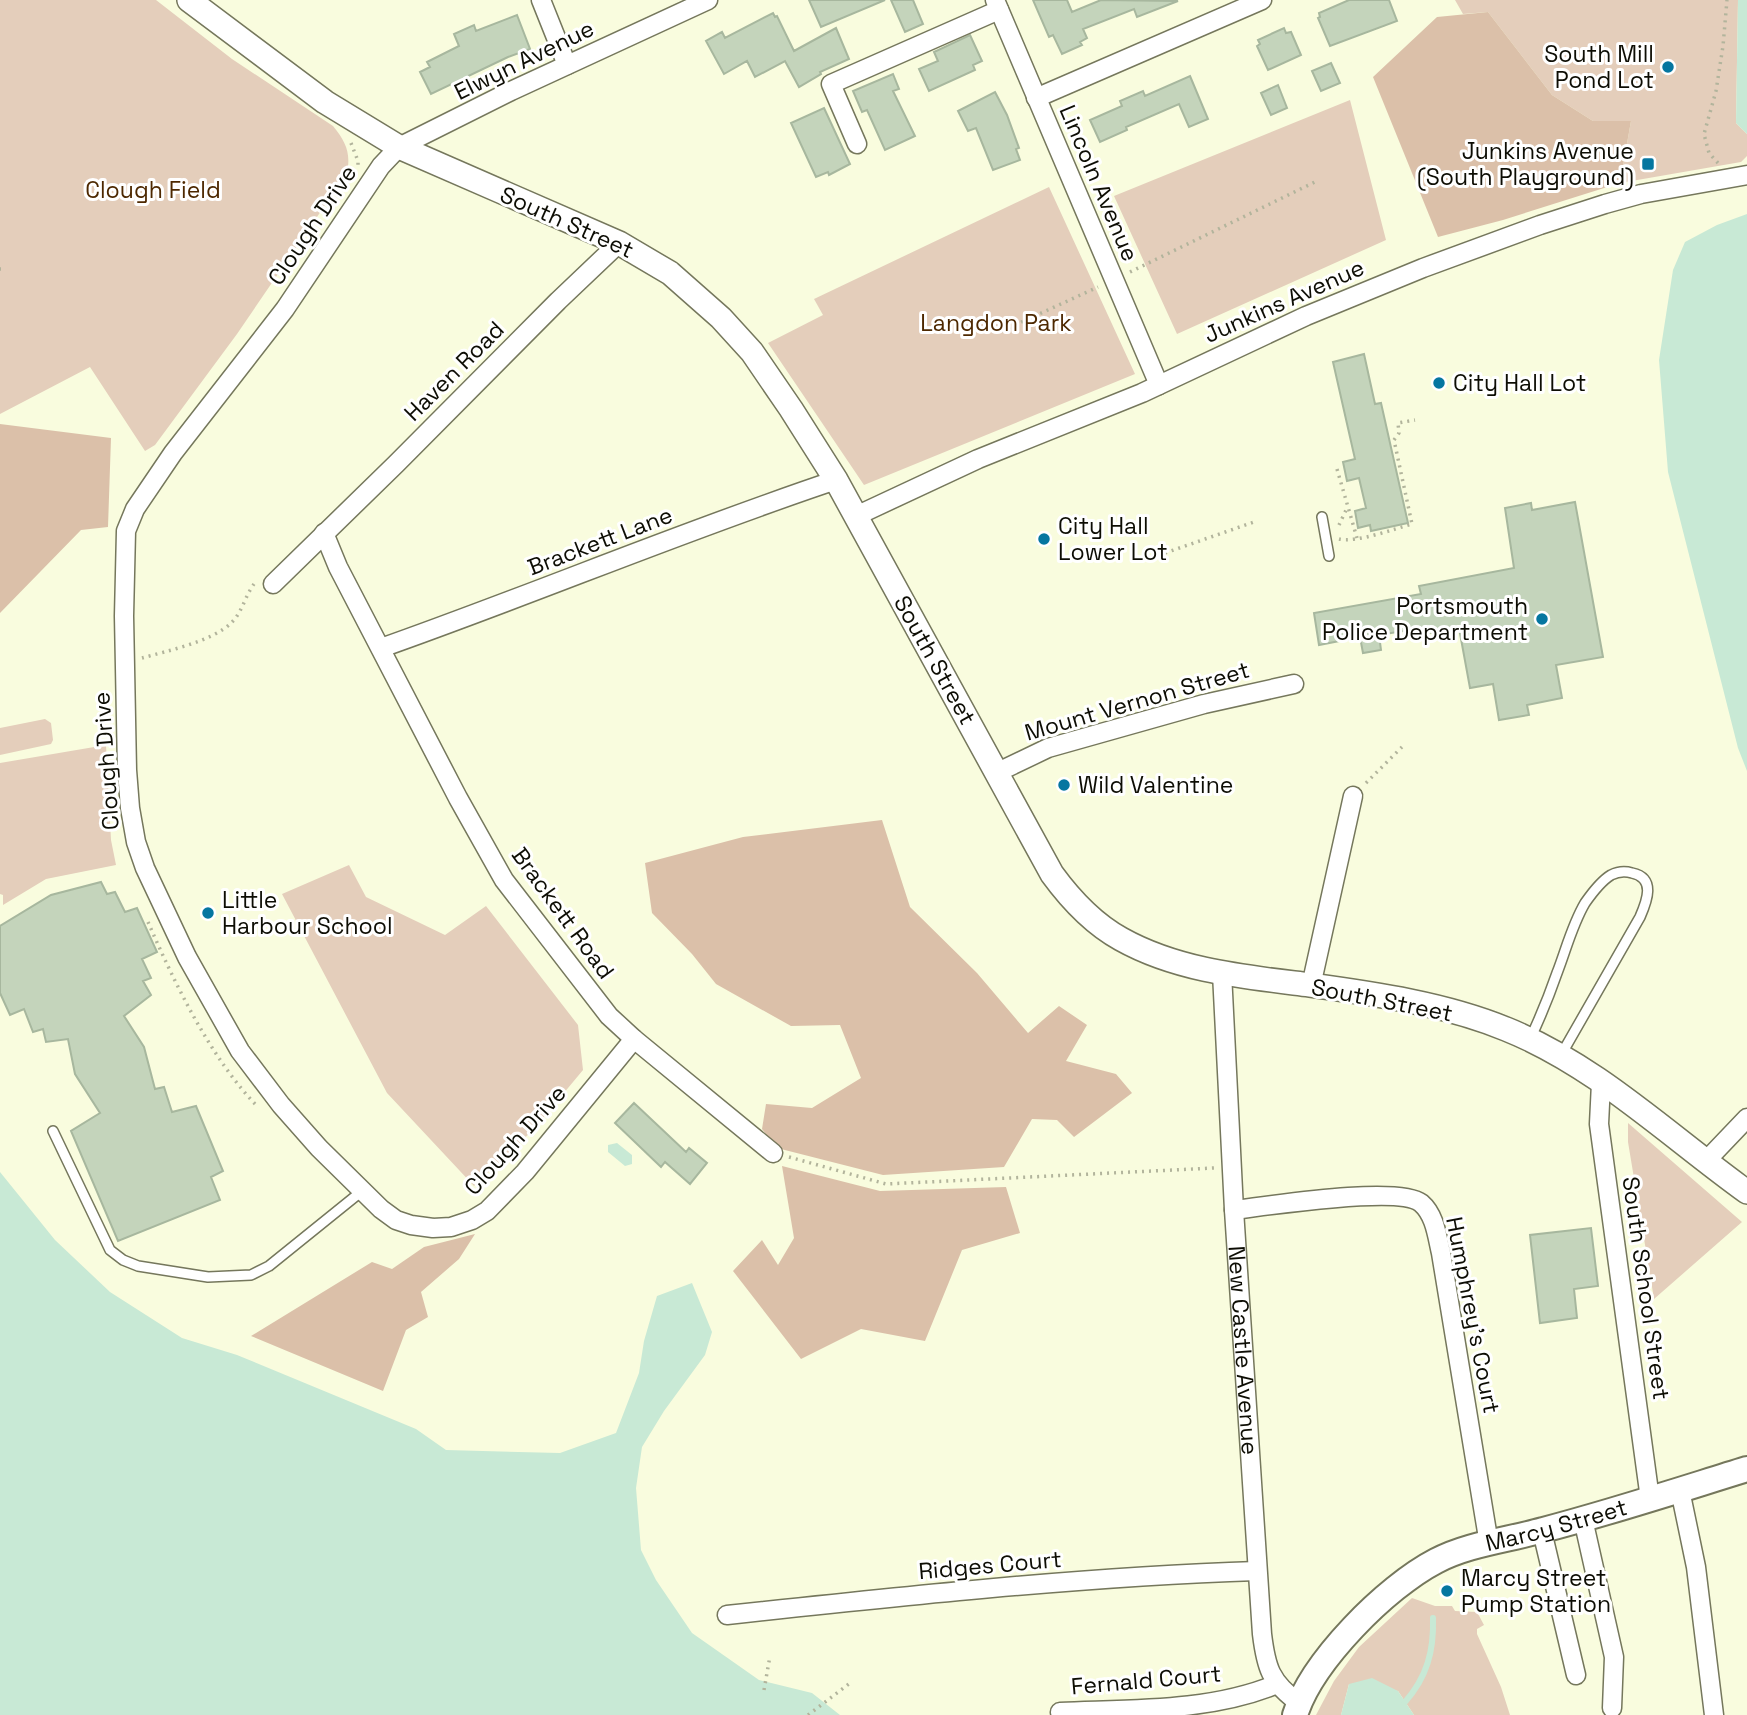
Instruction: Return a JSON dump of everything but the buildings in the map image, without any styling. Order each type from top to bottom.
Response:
[{"type":"main road","name":"Marcy Street","points":[[1296,1709],[1340,1642],[1385,1597],[1415,1573],[1438,1560],[1747,1469]]},
{"type":"street","name":"South Street","points":[[189,0],[325,103],[398,147],[619,243],[670,273],[721,318],[752,352],[836,480],[1052,874],[1083,912],[1121,939],[1144,950],[1222,974],[1427,1006],[1470,1016],[1530,1039],[1561,1055],[1601,1083],[1747,1192]]},
{"type":"street","points":[[541,0],[567,65]]},
{"type":"street","name":"Elwyn Avenue","points":[[398,147],[708,0]]},
{"type":"street","points":[[1036,98],[1262,0]]},
{"type":"street","points":[[857,144],[831,83],[997,5]]},
{"type":"street","name":"Lincoln Avenue","points":[[997,5],[1159,385]]},
{"type":"street","name":"Clough Drive","points":[[398,147],[381,166],[285,309],[173,453],[135,509],[126,531],[124,659],[130,808],[136,842],[145,868],[187,957],[240,1051],[281,1105],[362,1191],[396,1220],[433,1228],[451,1227],[472,1220],[487,1211],[525,1172],[634,1039]]},
{"type":"street","name":"Junkins Avenue","points":[[856,516],[978,459],[1159,385],[1306,316],[1423,268],[1540,225],[1641,194],[1747,175]]},
{"type":"street","name":"Haven Road","points":[[267,579],[324,533],[619,243]]},
{"type":"street","name":"Brackett Lane","points":[[382,648],[764,504],[836,480]]},
{"type":"street","points":[[324,533],[338,567],[382,648]]},
{"type":"street","name":"Brackett Road","points":[[382,648],[458,798],[504,880],[609,1016],[773,1153]]},
{"type":"street","name":"Mount Vernon Street","points":[[996,773],[1048,748],[1204,704],[1294,684]]},
{"type":"street","points":[[1311,986],[1356,792]]},
{"type":"street","name":"New Castle Avenue","points":[[1222,974],[1234,1210],[1265,1657],[1268,1669],[1296,1709]]},
{"type":"street","name":"South School Street","points":[[1601,1083],[1599,1125],[1650,1499]]},
{"type":"street","points":[[1705,1162],[1747,1118]]},
{"type":"street","name":"Humphrey's Court","points":[[1234,1210],[1371,1196],[1399,1196],[1419,1201],[1428,1210],[1435,1225],[1441,1252],[1489,1544]]},
{"type":"street","points":[[1680,1490],[1696,1567],[1714,1715]]},
{"type":"street","points":[[1583,1519],[1614,1657],[1612,1709]]},
{"type":"street","points":[[1542,1531],[1576,1675]]},
{"type":"street","name":"Ridges Court","points":[[727,1615],[1192,1573],[1257,1571]]},
{"type":"street","name":"Fernald Court","points":[[1060,1712],[1186,1705],[1261,1691],[1277,1684]]},
{"type":"lane","points":[[1322,517],[1329,556]]},
{"type":"lane","points":[[1530,1039],[1558,972],[1571,931],[1586,902],[1602,882],[1614,873],[1637,874],[1644,878],[1648,887],[1644,908],[1561,1055]]},
{"type":"lane","points":[[54,1131],[110,1250],[123,1260],[138,1266],[208,1277],[251,1275],[269,1266],[362,1191]]},
{"type":"path","points":[[1719,163],[1709,153],[1704,134],[1717,79],[1727,0]]},
{"type":"path","points":[[351,143],[358,160],[358,173]]},
{"type":"path","points":[[1002,331],[1317,181]]},
{"type":"path","points":[[1347,508],[1337,533],[1342,540],[1412,524],[1394,440],[1399,433],[1398,423],[1415,420]]},
{"type":"path","points":[[1338,469],[1357,538]]},
{"type":"path","points":[[1165,553],[1254,522]]},
{"type":"path","points":[[142,658],[201,640],[231,624],[247,593],[267,579]]},
{"type":"path","points":[[1356,792],[1402,747]]},
{"type":"path","points":[[144,912],[163,957],[215,1053],[266,1116]]},
{"type":"path","points":[[773,1153],[886,1184],[1219,1168]]},
{"type":"path","points":[[764,1690],[770,1656]]},
{"type":"path","points":[[808,1715],[850,1683]]},
{"type":"green space","name":"Clough Field","points":[[0,0],[156,0],[232,59],[333,126],[346,148],[347,173],[237,334],[155,445],[145,451],[90,367],[0,414]]},
{"type":"green space","points":[[1455,0],[1738,0],[1736,123],[1747,134],[1747,156],[1741,162],[1620,183],[1631,121],[1593,121],[1552,95],[1488,12],[1463,14]]},
{"type":"green space","points":[[1350,100],[1386,240],[1177,334],[1114,196]]},
{"type":"green space","name":"Langdon Park","points":[[1049,187],[1135,374],[864,485],[768,343],[823,315],[814,299]]},
{"type":"green space","points":[[45,719],[51,723],[51,744],[0,755],[0,728]]},
{"type":"green space","points":[[106,745],[111,840],[116,865],[46,879],[3,905],[3,895],[0,894],[0,763]]},
{"type":"green space","points":[[349,865],[366,897],[445,935],[486,906],[578,1025],[583,1070],[533,1130],[474,1186],[387,1093],[282,894]]},
{"type":"green space","points":[[1628,1123],[1742,1222],[1654,1299],[1628,1142]]},
{"type":"green space","points":[[1412,1598],[1435,1606],[1452,1606],[1455,1611],[1477,1612],[1484,1625],[1477,1629],[1477,1634],[1501,1687],[1510,1715],[1414,1715],[1398,1691],[1349,1684],[1341,1715],[1316,1715],[1334,1681],[1359,1647]]},
{"type":"shaded area","points":[[1738,0],[1747,0],[1747,134],[1736,123]]},
{"type":"shaded area","points":[[1488,12],[1552,95],[1593,121],[1631,121],[1620,183],[1503,220],[1438,237],[1373,77],[1437,17]]},
{"type":"shaded area","points":[[1747,214],[1747,771],[1738,748],[1668,472],[1659,360],[1673,270],[1685,242],[1717,225]]},
{"type":"shaded area","points":[[0,424],[111,438],[108,527],[81,530],[0,613]]},
{"type":"shaded area","points":[[882,820],[910,907],[977,973],[1028,1033],[1059,1006],[1087,1025],[1066,1061],[1116,1074],[1132,1093],[1074,1137],[1057,1120],[1032,1119],[1004,1167],[883,1175],[777,1148],[762,1129],[766,1104],[812,1108],[861,1078],[840,1025],[791,1026],[716,984],[692,954],[652,913],[645,863],[743,837]]},
{"type":"shaded area","points":[[617,1143],[632,1155],[632,1164],[625,1166],[608,1152],[608,1145]]},
{"type":"shaded area","points":[[782,1166],[880,1191],[1006,1187],[1020,1233],[962,1250],[925,1341],[861,1329],[801,1359],[733,1271],[762,1240],[778,1265],[794,1238]]},
{"type":"shaded area","points":[[0,1172],[55,1240],[110,1292],[182,1338],[237,1355],[416,1429],[446,1450],[560,1453],[616,1433],[639,1373],[644,1341],[657,1296],[692,1283],[712,1332],[705,1355],[664,1411],[642,1447],[636,1488],[641,1550],[656,1580],[692,1633],[759,1680],[812,1693],[840,1715],[0,1715]]},
{"type":"shaded area","points":[[475,1234],[459,1259],[421,1292],[428,1317],[406,1330],[383,1391],[251,1336],[372,1262],[392,1269],[424,1247]]},
{"type":"shaded area","points":[[1372,1678],[1398,1691],[1414,1715],[1341,1715],[1349,1684]]},
{"type":"waterway","points":[[1405,1702],[1419,1683],[1428,1663],[1433,1618]]},
{"type":"place","name":"South Mill Pond Lot","points":[[1668,67]]},
{"type":"place","name":"Junkins Avenue (South Playground)","points":[[1648,164]]},
{"type":"place","name":"City Hall Lot","points":[[1439,383]]},
{"type":"place","name":"City Hall Lower Lot","points":[[1044,539]]},
{"type":"place","name":"Portsmouth Police Department","points":[[1542,619]]},
{"type":"place","name":"Wild Valentine","points":[[1064,785]]},
{"type":"place","name":"Little Harbour School","points":[[208,913]]},
{"type":"place","name":"Marcy Street Pump Station","points":[[1447,1591]]}]
